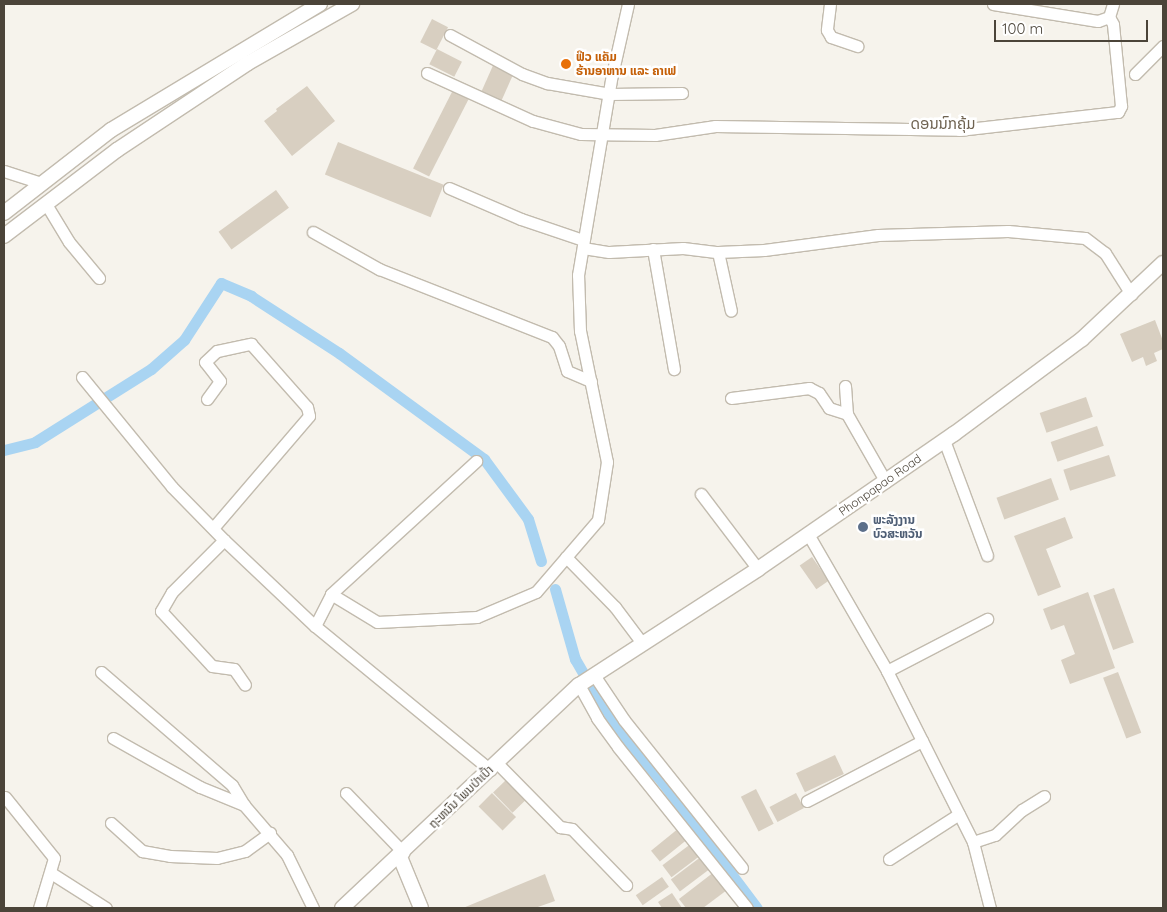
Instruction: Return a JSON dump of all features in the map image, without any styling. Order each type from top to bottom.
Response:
[{"type":"street","points":[[4,213],[111,130],[320,4]]},
{"type":"street","points":[[4,236],[117,150],[248,63],[352,4]]},
{"type":"street","points":[[331,594],[376,622],[477,617],[536,592],[598,520],[607,462],[580,330],[578,275],[601,134],[628,4]]},
{"type":"street","points":[[830,4],[828,30],[831,37],[857,46]]},
{"type":"street","points":[[993,4],[1098,21],[1109,17]]},
{"type":"street","points":[[427,73],[533,122],[581,134],[655,135],[715,126],[959,130],[1118,112],[1121,106],[1113,24],[1109,17],[1113,4]]},
{"type":"street","points":[[450,34],[522,74],[546,84],[610,94],[682,93]]},
{"type":"street","points":[[1135,74],[1163,46]]},
{"type":"street","points":[[4,171],[41,184]]},
{"type":"street","points":[[449,188],[583,244],[609,252],[683,248],[718,252],[764,250],[878,235],[1008,231],[1085,238],[1105,253],[1131,294]]},
{"type":"street","points":[[46,204],[69,242],[99,278]]},
{"type":"street","points":[[313,232],[379,269],[552,337],[559,346],[568,371],[591,381]]},
{"type":"street","points":[[653,249],[674,369]]},
{"type":"street","points":[[718,252],[731,311]]},
{"type":"street","name":"Phonpapao Road","points":[[579,685],[758,569],[886,482],[1082,339],[1163,263]]},
{"type":"street","points":[[207,399],[220,381],[205,362],[217,351],[251,344],[307,408],[309,416],[214,527]]},
{"type":"street","points":[[82,377],[172,487],[214,527],[224,540],[315,626],[493,767],[560,827],[572,829],[626,885]]},
{"type":"street","points":[[845,386],[847,414],[886,482]]},
{"type":"street","points":[[731,398],[809,388],[819,393],[829,408],[847,414]]},
{"type":"street","points":[[944,440],[987,555]]},
{"type":"street","points":[[315,626],[331,594],[476,461]]},
{"type":"street","points":[[701,494],[758,569]]},
{"type":"street","points":[[808,534],[887,671],[973,842],[990,908]]},
{"type":"street","points":[[224,540],[172,592],[161,611],[212,666],[234,669],[246,684]]},
{"type":"street","points":[[566,557],[615,607],[642,643]]},
{"type":"street","points":[[887,671],[987,620]]},
{"type":"street","points":[[101,672],[232,785],[244,805],[270,833],[287,856],[313,908]]},
{"type":"street","points":[[593,676],[624,720],[742,868]]},
{"type":"street","points":[[579,685],[597,718],[618,747],[747,908]]},
{"type":"street","name":"ຖະຫນົນ ໂພນປ່າເປົ້າ","points":[[342,908],[402,855],[579,685]]},
{"type":"street","points":[[113,738],[200,787],[244,805]]},
{"type":"street","points":[[807,801],[922,742]]},
{"type":"street","points":[[346,793],[402,855],[421,908]]},
{"type":"street","points":[[973,842],[995,835],[1022,810],[1044,796]]},
{"type":"street","points":[[5,797],[54,858],[51,873],[38,908]]},
{"type":"street","points":[[889,859],[959,814]]},
{"type":"street","points":[[111,823],[142,851],[170,856],[217,858],[245,851],[270,833]]},
{"type":"street","points":[[51,873],[106,908]]},
{"type":"building","points":[[432,19],[448,27],[436,50],[420,42]]},
{"type":"building","points":[[437,49],[462,62],[454,77],[429,64]]},
{"type":"building","points":[[495,61],[515,70],[501,102],[481,93]]},
{"type":"building","points":[[307,86],[335,121],[292,156],[264,121],[277,111],[276,109]]},
{"type":"building","points":[[453,90],[469,98],[429,177],[413,168]]},
{"type":"building","points":[[338,142],[444,185],[431,217],[325,174]]},
{"type":"building","points":[[276,190],[289,208],[231,250],[219,232]]},
{"type":"building","points":[[1155,320],[1163,341],[1163,349],[1154,353],[1157,361],[1146,366],[1143,357],[1132,362],[1120,334]]},
{"type":"building","points":[[1086,397],[1093,417],[1047,433],[1040,413]]},
{"type":"building","points":[[1097,426],[1104,446],[1058,462],[1051,442]]},
{"type":"building","points":[[1109,455],[1116,476],[1070,491],[1063,470]]},
{"type":"building","points":[[1051,478],[1059,500],[1004,519],[996,498]]},
{"type":"building","points":[[1065,517],[1073,538],[1046,549],[1061,587],[1038,596],[1014,536]]},
{"type":"building","points":[[812,557],[829,581],[816,589],[800,566]]},
{"type":"building","points":[[1114,588],[1134,643],[1113,650],[1093,596]]},
{"type":"building","points":[[1088,592],[1115,668],[1070,684],[1061,660],[1075,654],[1064,625],[1051,630],[1043,609]]},
{"type":"building","points":[[1118,672],[1141,733],[1126,738],[1103,678]]},
{"type":"building","points":[[835,755],[844,774],[805,792],[796,773]]},
{"type":"building","points":[[506,780],[525,800],[513,813],[493,793]]},
{"type":"building","points":[[756,789],[774,824],[759,831],[741,797]]},
{"type":"building","points":[[492,793],[516,817],[503,830],[479,806]]},
{"type":"building","points":[[796,793],[804,808],[777,822],[770,807]]},
{"type":"building","points":[[679,828],[688,839],[660,862],[651,851]]},
{"type":"building","points":[[692,843],[701,855],[671,877],[662,865]]},
{"type":"building","points":[[702,856],[711,868],[680,891],[671,879]]},
{"type":"building","points":[[714,872],[727,890],[703,908],[686,908],[679,899]]},
{"type":"building","points":[[545,874],[555,901],[535,908],[463,908]]},
{"type":"building","points":[[662,877],[669,887],[643,905],[636,895]]},
{"type":"building","points":[[672,893],[682,908],[662,908],[658,902]]},
{"type":"waterway","points":[[4,450],[35,442],[151,369],[184,340],[221,283],[251,296],[339,353],[484,459],[528,519],[541,561]]},
{"type":"waterway","points":[[555,589],[575,659],[593,690],[624,737],[663,783],[757,908]]},
{"type":"place","name":"ຟິວ ແຄັມ ຮ້ານອາຫານ ແລະ ຄາເຟ","points":[[566,64]]},
{"type":"place","name":"ພະລັງງານ ບົວສະຫວັນ","points":[[863,527]]},
{"type":"district","name":"ດອນນົກຄຸ້ມ","points":[[943,124]]}]
